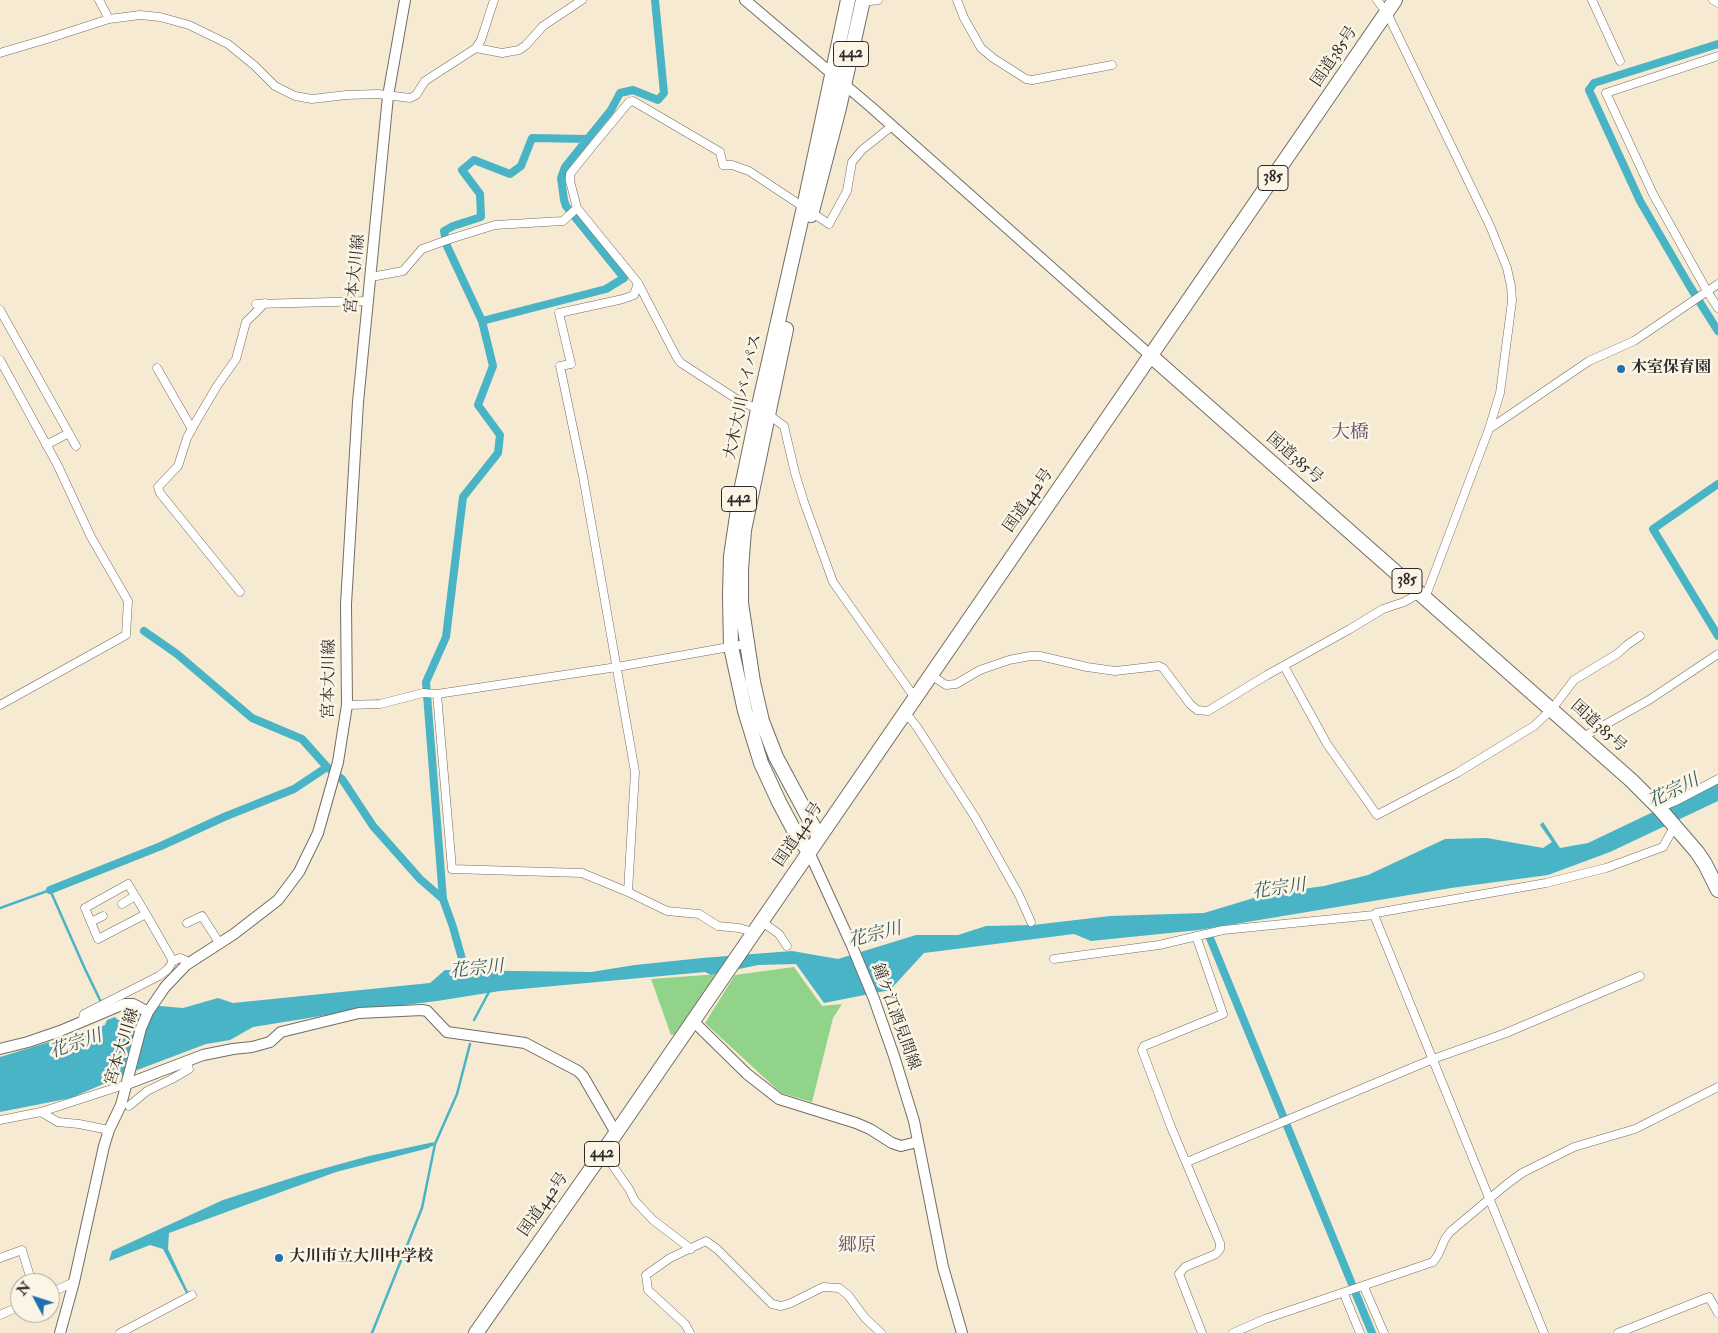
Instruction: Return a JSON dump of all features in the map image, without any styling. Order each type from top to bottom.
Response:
[{"type":"highway","name":"大木大川バイパス","points":[[819,837],[776,757],[762,721],[746,644],[741,603],[740,570],[744,530],[764,413],[824,140],[826,102],[848,0]]},
{"type":"highway","name":"国道385号","points":[[1395,0],[1152,356],[1632,781],[1659,808],[1701,858],[1718,890]]},
{"type":"highway","name":"大木大川バイパス","points":[[824,140],[839,108],[863,1]]},
{"type":"highway","name":"国道442号","points":[[476,1333],[616,1134],[739,952],[805,859],[1138,373],[1152,356]]},
{"type":"highway","name":"大木大川バイパス","points":[[764,413],[740,496],[731,556],[731,647],[745,711],[761,763],[796,834],[805,859]]},
{"type":"main road","name":"宮本大川線","points":[[60,1333],[74,1282],[104,1146],[109,1130],[121,1105],[147,1009],[186,965],[220,944],[278,900],[299,872],[318,833],[338,762],[347,705],[347,578],[358,402],[372,277],[388,96],[405,0]]},
{"type":"main road","points":[[745,0],[872,106],[892,126],[958,182],[1057,274],[1152,356]]},
{"type":"main road","name":"鐘ケ江酒見間線","points":[[805,859],[852,946],[874,999],[894,1056],[914,1121],[943,1268],[962,1333]]},
{"type":"main road","points":[[1,1046],[37,1039],[124,1004],[133,1004],[147,1009]]},
{"type":"main road","points":[[128,1081],[213,1052],[252,1047],[270,1042],[281,1032],[359,1013],[422,1010],[427,1011],[448,1032],[525,1042],[578,1071],[583,1076],[616,1134]]},
{"type":"main road","points":[[693,1021],[747,1074],[779,1099],[856,1123],[901,1146],[917,1142]]},
{"type":"street","points":[[99,0],[109,19]]},
{"type":"street","points":[[0,53],[109,19],[140,15],[160,17],[189,25],[228,44],[255,66],[275,86],[295,96],[312,99],[378,94],[410,98],[416,95],[425,81],[476,48],[481,40],[494,0]]},
{"type":"street","points":[[476,48],[502,53],[519,50],[544,26],[582,0]]},
{"type":"street","points":[[863,1],[878,0]]},
{"type":"street","points":[[957,0],[964,18],[981,48],[992,58],[1026,79],[1032,80],[1112,65]]},
{"type":"street","points":[[931,675],[946,685],[956,684],[980,670],[1009,660],[1030,656],[1040,656],[1087,667],[1116,671],[1159,666],[1163,668],[1190,704],[1201,712],[1208,711],[1383,609],[1422,595],[1489,429],[1500,393],[1512,301],[1511,286],[1507,268],[1490,226],[1387,12],[1377,0]]},
{"type":"street","points":[[1592,0],[1620,62]]},
{"type":"street","points":[[1712,0],[1718,3]]},
{"type":"street","points":[[1718,56],[1606,93],[1653,194],[1704,293],[1718,308]]},
{"type":"street","points":[[892,126],[857,155],[852,162],[847,191],[829,224],[743,167],[722,165],[720,152],[633,101],[629,102],[570,174],[570,180],[574,211],[638,283],[681,363],[735,398],[784,426],[804,502],[834,582],[915,698]]},
{"type":"street","points":[[372,277],[403,271],[422,249],[450,239],[495,225],[563,221],[574,211]]},
{"type":"street","points":[[628,892],[635,772],[583,476],[560,366],[571,364],[559,313],[623,300],[634,295],[638,283]]},
{"type":"street","points":[[1489,429],[1589,360],[1634,340],[1718,284]]},
{"type":"street","points":[[256,304],[368,301]]},
{"type":"street","points":[[240,592],[160,493],[158,487],[178,466],[192,429],[217,386],[236,359],[246,322],[265,304]]},
{"type":"street","points":[[0,310],[76,446]]},
{"type":"street","points":[[0,360],[3,372],[54,441],[57,464],[91,537],[128,601],[126,635],[0,705]]},
{"type":"street","points":[[157,368],[192,429]]},
{"type":"street","points":[[54,441],[69,433]]},
{"type":"street","points":[[1284,666],[1327,744],[1377,815],[1449,777],[1534,726],[1552,709],[1574,680],[1617,654],[1640,636]]},
{"type":"street","points":[[347,705],[380,704],[422,693],[434,694],[617,667],[746,644]]},
{"type":"street","points":[[1583,737],[1649,700],[1718,654]]},
{"type":"street","points":[[434,694],[452,869],[582,873],[667,911],[700,914],[718,926],[739,928],[757,926],[778,934],[788,946]]},
{"type":"street","points":[[905,712],[917,727],[975,817],[1019,895],[1031,922]]},
{"type":"street","points":[[1659,808],[1718,779]]},
{"type":"street","points":[[1054,959],[1159,946],[1223,930],[1374,915],[1376,913],[1546,884],[1606,868],[1663,847],[1673,825]]},
{"type":"street","points":[[146,914],[98,939],[85,908],[128,884],[146,914],[173,961]]},
{"type":"street","points":[[122,904],[135,896]]},
{"type":"street","points":[[1374,915],[1544,1333]]},
{"type":"street","points":[[91,922],[103,916]]},
{"type":"street","points":[[187,923],[202,916],[220,944]]},
{"type":"street","points":[[1196,936],[1223,1014],[1143,1046],[1142,1050],[1171,1127],[1220,1243],[1220,1249],[1216,1254],[1185,1267],[1179,1274],[1202,1333]]},
{"type":"street","points":[[82,1022],[84,1014],[159,976],[168,969],[173,961],[180,958],[185,960],[186,965]]},
{"type":"street","points":[[1187,1162],[1433,1059],[1506,1033],[1640,976]]},
{"type":"street","points":[[129,1106],[147,1091],[188,1069],[187,1061]]},
{"type":"street","points":[[0,1120],[41,1112],[128,1081]]},
{"type":"street","points":[[1233,1333],[1265,1319],[1433,1262],[1450,1232],[1507,1184],[1522,1174],[1574,1147],[1635,1129],[1718,1087]]},
{"type":"street","points":[[41,1112],[58,1122],[109,1130]]},
{"type":"street","points":[[603,1152],[629,1189],[635,1201],[653,1220],[690,1250]]},
{"type":"street","points":[[690,1333],[685,1324],[648,1290],[646,1274],[670,1258],[706,1241],[714,1246],[762,1296],[776,1306],[791,1303],[822,1287],[839,1288],[848,1295],[879,1333]]},
{"type":"street","points":[[0,1258],[22,1250],[29,1273]]},
{"type":"street","points":[[60,1288],[74,1282]]},
{"type":"street","points":[[1354,1290],[1360,1333]]},
{"type":"street","points":[[1354,1290],[1384,1333]]},
{"type":"street","points":[[120,1333],[189,1297]]},
{"type":"street","points":[[1618,1333],[1710,1297],[1718,1313]]},
{"type":"green space","points":[[794,967],[822,1006],[842,1004],[833,1018],[812,1102],[781,1093],[705,1023],[735,975]]},
{"type":"green space","points":[[719,974],[685,1032],[671,1035],[651,979]]},
{"type":"water","name":"花宗川","points":[[1718,781],[1718,801],[1610,852],[1548,875],[1451,888],[1199,930],[1091,941],[1074,934],[924,953],[890,990],[824,1003],[796,964],[758,965],[711,975],[705,972],[500,991],[340,1013],[253,1027],[230,1040],[206,1044],[124,1075],[71,1098],[0,1112],[0,1057],[105,1025],[107,1020],[115,1017],[118,1020],[160,1006],[183,1008],[218,998],[233,1003],[430,983],[445,970],[591,972],[702,958],[792,951],[838,959],[916,935],[958,935],[986,926],[1033,925],[1110,916],[1204,913],[1267,894],[1324,886],[1368,875],[1445,839],[1487,838],[1543,848],[1552,842],[1540,825],[1543,822],[1560,848],[1588,843]]},
{"type":"water","points":[[434,1142],[429,1148],[336,1172],[169,1233],[168,1249],[189,1294],[187,1295],[163,1249],[150,1245],[109,1261],[112,1251],[223,1200],[304,1174],[369,1156]]},
{"type":"waterway","points":[[482,321],[606,289],[624,278],[566,206],[561,178],[565,167],[611,110],[620,93],[633,90],[658,100],[664,93],[655,0]]},
{"type":"waterway","points":[[1718,44],[1594,83],[1589,90],[1640,201],[1718,331]]},
{"type":"waterway","points":[[443,899],[426,682],[446,637],[463,497],[498,453],[500,435],[478,405],[493,366],[482,321],[447,246],[444,231],[481,217],[480,194],[462,170],[474,160],[510,174],[521,166],[532,138],[588,139]]},
{"type":"waterway","points":[[1718,484],[1653,529],[1718,636]]},
{"type":"waterway","name":"花宗川","points":[[144,631],[177,654],[252,718],[302,739],[327,767],[342,779],[373,826],[420,879],[443,899],[468,980]]},
{"type":"waterway","points":[[50,890],[161,846],[224,817],[294,789],[327,767]]},
{"type":"waterway","points":[[0,908],[50,890],[100,1000]]},
{"type":"waterway","points":[[1210,938],[1372,1333]]},
{"type":"waterway","points":[[474,1020],[490,990]]},
{"type":"waterway","points":[[372,1333],[422,1208],[435,1144],[457,1094],[470,1044]]},
{"type":"waterway","points":[[428,1146],[435,1144]]},
{"type":"place","name":"木室保育園","points":[[1621,369]]},
{"type":"place","name":"大川市立大川中学校","points":[[279,1258]]},
{"type":"district","name":"大橋","points":[[1350,434]]},
{"type":"district","name":"郷原","points":[[857,1247]]}]
